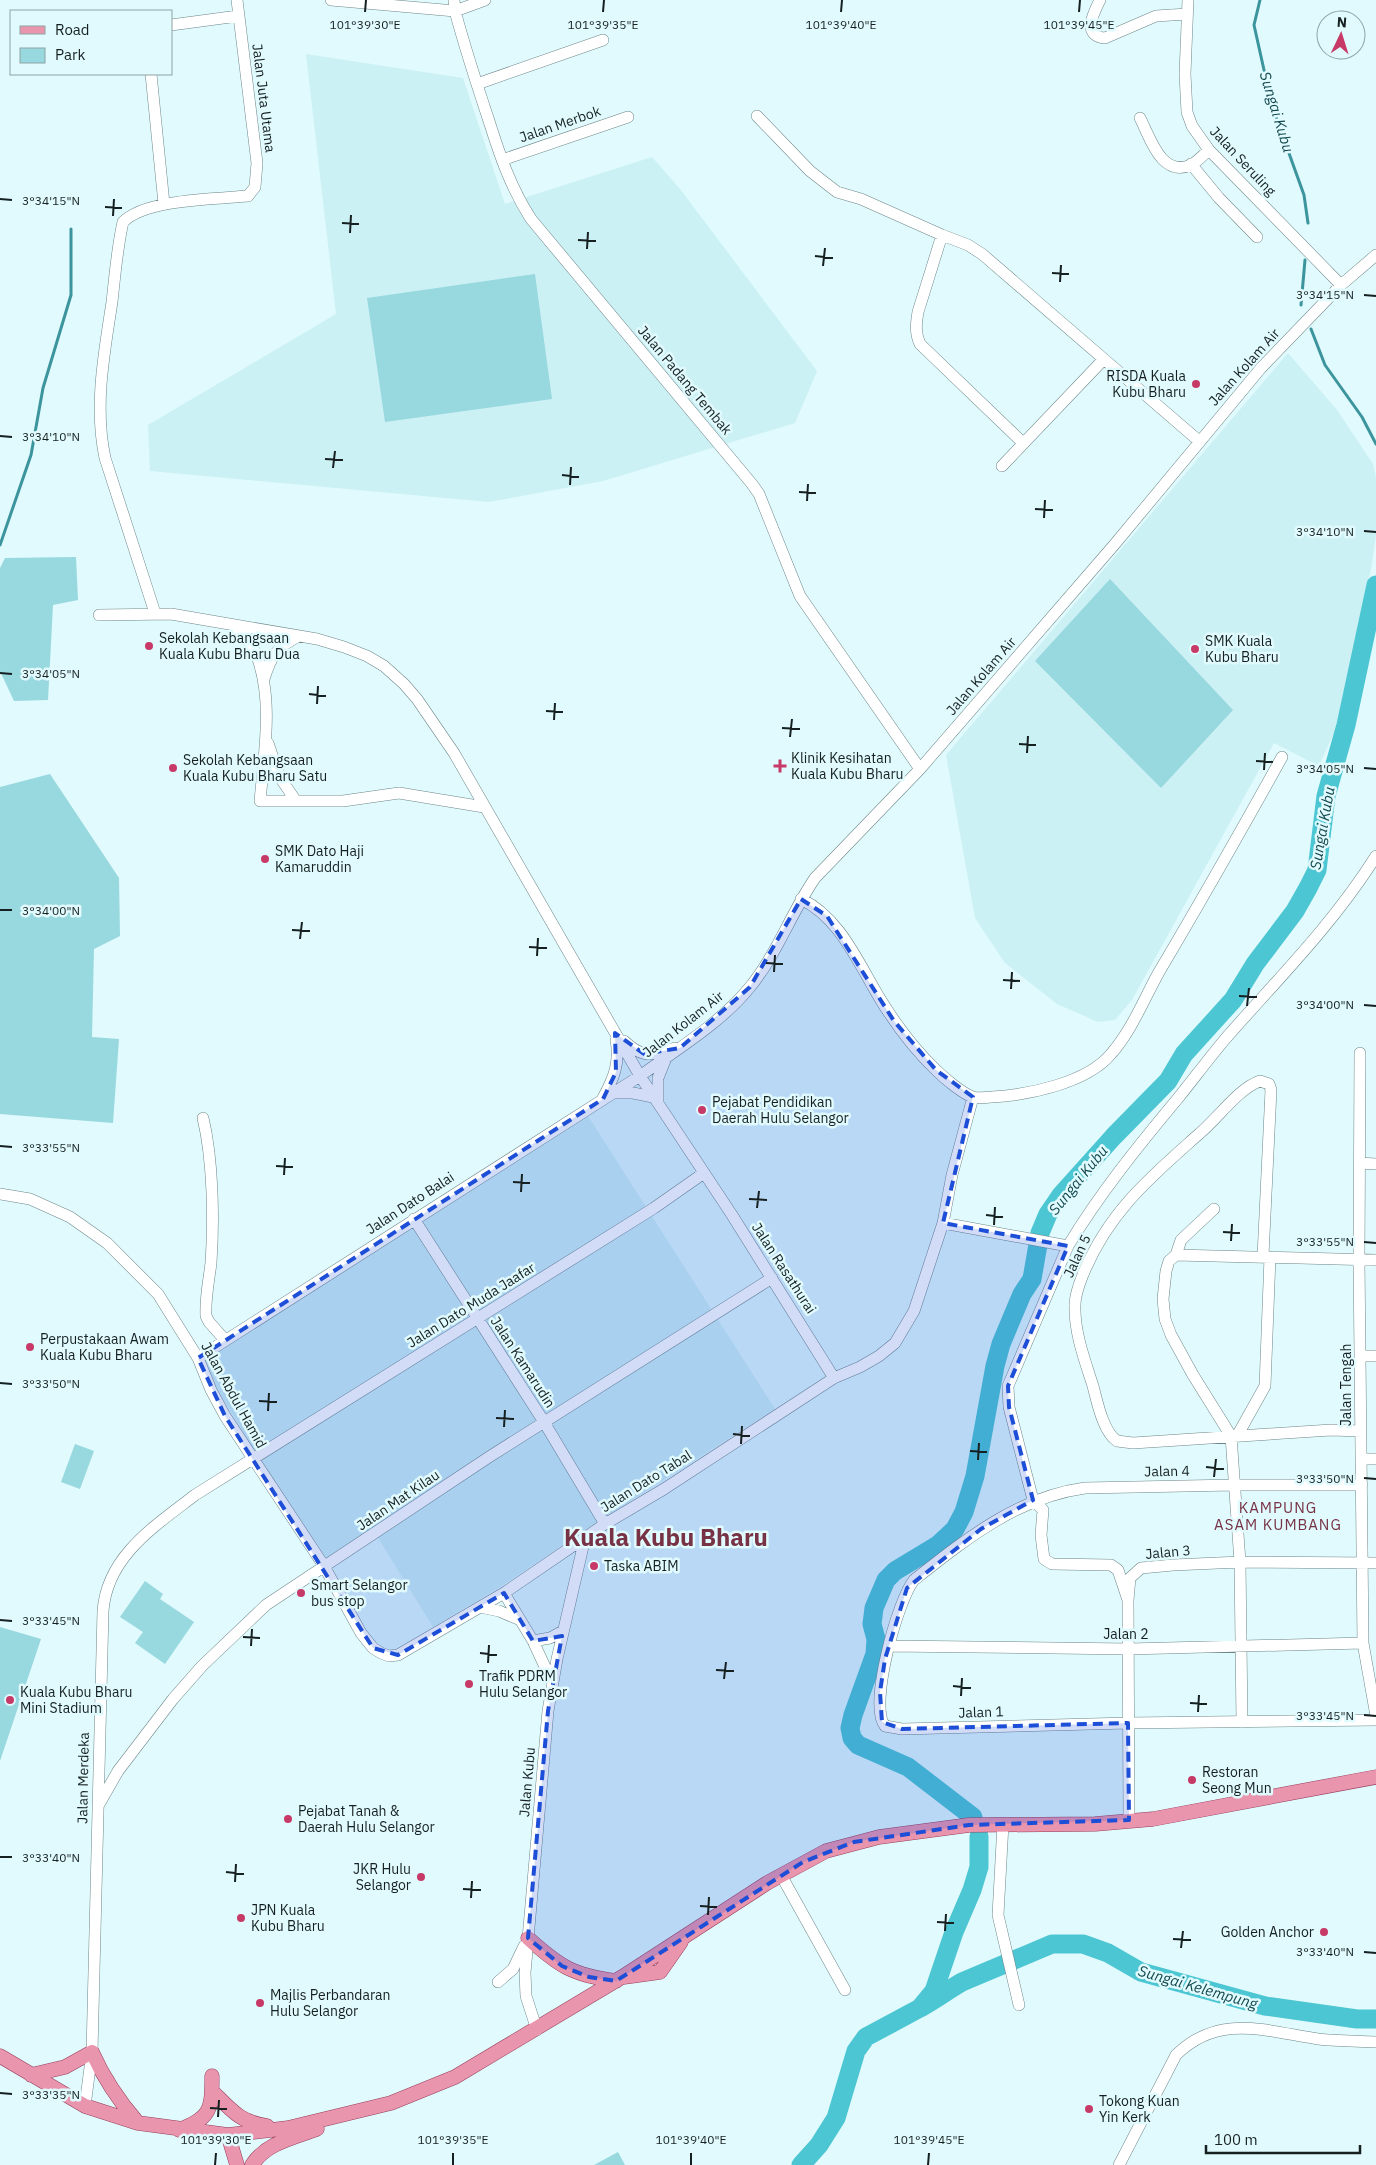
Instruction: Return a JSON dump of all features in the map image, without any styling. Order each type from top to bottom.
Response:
[{"type":"main road","points":[[528,1938],[562,1966],[589,1977],[619,1979],[660,1972],[686,1935],[781,1875],[826,1851],[854,1842],[951,1828],[1004,1824],[1094,1824],[1153,1819],[1376,1777]]},
{"type":"main road","points":[[252,2165],[259,2155],[270,2146],[449,2080],[537,2030],[619,1979]]},
{"type":"main road","points":[[31,2075],[66,2067],[92,2052],[117,2099],[138,2124]]},
{"type":"main road","points":[[0,2056],[85,2106],[138,2124],[178,2130],[228,2135],[288,2128],[371,2109]]},
{"type":"main road","points":[[178,2130],[193,2124],[210,2109],[212,2102],[212,2076]]},
{"type":"main road","points":[[215,2094],[240,2118],[247,2122],[288,2128]]},
{"type":"main road","points":[[228,2135],[237,2165]]},
{"type":"street","name":"Jalan Juta Utama","points":[[164,204],[248,196],[255,187],[257,163],[237,0]]},
{"type":"street","points":[[331,0],[454,6],[485,0]]},
{"type":"street","points":[[1100,0],[1090,20],[1090,28],[1099,38],[1104,38],[1156,16],[1187,14]]},
{"type":"street","name":"Jalan Seruling","points":[[1188,0],[1185,96],[1187,112],[1192,126],[1209,150],[1341,285]]},
{"type":"street","name":"Jalan Padang Tembak","points":[[454,6],[508,178],[531,219],[752,484],[759,494],[787,569],[800,596],[920,769]]},
{"type":"street","points":[[172,25],[238,16]]},
{"type":"street","points":[[477,84],[603,40]]},
{"type":"street","points":[[151,75],[164,204],[128,217],[123,222],[99,402],[101,440],[105,458],[155,612]]},
{"type":"street","points":[[757,116],[810,171],[837,192],[861,199],[968,245],[982,254],[1199,441]]},
{"type":"street","name":"Jalan Merbok","points":[[502,160],[628,117]]},
{"type":"street","points":[[1140,118],[1160,156],[1167,164],[1174,167],[1191,164],[1209,150]]},
{"type":"street","points":[[1191,164],[1219,198],[1257,237]]},
{"type":"street","points":[[942,235],[918,312],[916,324],[917,337],[920,344],[1023,443]]},
{"type":"street","name":"Jalan Kolam Air","points":[[640,1076],[718,1019],[750,987],[767,963],[801,899],[815,878],[920,769],[1114,545],[1261,368],[1341,285],[1376,255]]},
{"type":"street","points":[[1002,466],[1104,358]]},
{"type":"street","name":"Jalan Rasathurai","points":[[99,615],[155,612],[299,636],[344,647],[367,656],[384,666],[404,684],[417,699],[454,753],[640,1076],[704,1172],[834,1378]]},
{"type":"street","points":[[232,624],[249,642],[256,653],[264,679],[266,738],[260,801],[343,801],[399,793],[484,807]]},
{"type":"street","points":[[264,679],[270,660],[275,652],[288,641],[299,636]]},
{"type":"street","points":[[266,738],[279,776],[296,801]]},
{"type":"street","points":[[801,899],[815,906],[828,916],[843,937],[894,1021],[936,1070],[973,1097],[1020,1094],[1067,1082],[1111,1055],[1128,1030],[1282,757]]},
{"type":"street","points":[[1129,1820],[1128,1600],[1118,1570],[1111,1565],[1052,1564],[1044,1559],[1042,1510],[1034,1500],[1009,1407],[1008,1386],[1068,1246],[1133,1151],[1224,1040],[1317,936],[1360,882],[1376,856]]},
{"type":"street","points":[[615,1033],[636,1052],[644,1054],[680,1048]]},
{"type":"street","points":[[615,1033],[618,1052],[616,1072],[608,1096],[639,1094],[656,1100],[658,1078],[667,1057]]},
{"type":"street","name":"Jalan Tengah","points":[[1360,1053],[1359,1260],[1363,1642],[1374,1689],[1376,1716]]},
{"type":"street","name":"Jalan Dato Balai","points":[[198,1358],[640,1076]]},
{"type":"street","name":"Jalan 5","points":[[1266,1256],[1271,1090],[1269,1084],[1260,1081],[1241,1094],[1136,1192],[1114,1218],[1091,1256],[1074,1304],[1081,1347],[1100,1413],[1113,1439],[1116,1441],[1133,1442],[1331,1430],[1361,1431]]},
{"type":"street","name":"Jalan Dato Tabal","points":[[398,1655],[504,1592],[605,1524],[660,1491],[834,1378],[860,1367],[879,1356],[894,1343],[914,1311],[943,1223],[952,1175],[973,1097]]},
{"type":"street","points":[[203,1118],[209,1155],[211,1206],[211,1261],[206,1316],[225,1340]]},
{"type":"street","points":[[1360,1164],[1376,1164]]},
{"type":"street","name":"Jalan Dato Muda Jaafar","points":[[252,1460],[654,1208],[704,1172]]},
{"type":"street","name":"Jalan Abdul Hamid","points":[[0,1194],[30,1199],[54,1208],[107,1243],[158,1294],[198,1358],[211,1390],[252,1460],[324,1566],[361,1633],[373,1648],[381,1654],[389,1656],[398,1655]]},
{"type":"street","points":[[1214,1209],[1181,1240],[1176,1255],[1169,1261],[1163,1299],[1165,1319],[1171,1335],[1189,1367],[1234,1436]]},
{"type":"street","name":"Jalan Kamarudin","points":[[414,1219],[544,1422],[605,1524]]},
{"type":"street","points":[[943,1223],[1068,1246]]},
{"type":"street","points":[[1176,1255],[1376,1260]]},
{"type":"street","points":[[1242,1722],[1240,1562],[1234,1484],[1234,1436],[1266,1386],[1266,1256]]},
{"type":"street","name":"Jalan Mat Kilau","points":[[98,1808],[118,1771],[190,1680],[266,1604],[544,1422],[772,1278]]},
{"type":"street","points":[[1361,1356],[1376,1356]]},
{"type":"street","points":[[1361,1459],[1376,1459]]},
{"type":"street","name":"Jalan Merdeka","points":[[85,2106],[92,2052],[98,1771],[103,1611],[106,1589],[122,1560],[144,1535],[195,1495],[252,1460]]},
{"type":"street","name":"Jalan 4","points":[[1034,1500],[1061,1492],[1085,1488],[1234,1484],[1362,1485]]},
{"type":"street","name":"Jalan 1","points":[[1034,1500],[981,1528],[914,1580],[907,1588],[889,1646],[880,1692],[879,1714],[882,1722],[891,1728],[902,1730],[1128,1723],[1376,1720]]},
{"type":"street","name":"Jalan Kubu","points":[[537,2030],[526,1996],[525,1965],[552,1682],[585,1538]]},
{"type":"street","name":"Jalan 3","points":[[1128,1600],[1130,1578],[1141,1568],[1240,1562],[1376,1564]]},
{"type":"street","points":[[504,1592],[518,1619],[533,1641],[552,1682]]},
{"type":"street","points":[[480,1607],[499,1611],[518,1619]]},
{"type":"street","points":[[533,1641],[550,1638],[563,1631]]},
{"type":"street","name":"Jalan 2","points":[[889,1646],[1128,1649],[1363,1642]]},
{"type":"street","points":[[98,1771],[118,1771]]},
{"type":"street","points":[[1004,1824],[998,1915],[1019,2005]]},
{"type":"street","points":[[781,1875],[845,1990]]},
{"type":"street","points":[[498,1982],[513,1969],[528,1938]]},
{"type":"street","points":[[1118,2165],[1171,2061],[1186,2045],[1202,2035],[1221,2029],[1240,2027],[1320,2039],[1376,2042]]},
{"type":"highlighted area","points":[[801,899],[827,916],[894,1021],[936,1070],[973,1097],[943,1223],[1068,1246],[1008,1386],[1009,1407],[1033,1500],[981,1529],[907,1588],[885,1659],[880,1692],[882,1722],[902,1729],[1128,1723],[1129,1820],[969,1825],[854,1842],[803,1862],[616,1981],[589,1977],[562,1966],[528,1938],[548,1711],[562,1636],[533,1641],[504,1593],[398,1655],[373,1648],[225,1416],[198,1358],[603,1099],[616,1072],[615,1033],[644,1054],[680,1048],[750,987]]},
{"type":"shaded area","points":[[306,54],[463,78],[505,204],[652,157],[680,189],[817,371],[795,423],[603,481],[489,502],[150,471],[148,425],[336,314]]},
{"type":"shaded area","name":"SMK Kuala Kubu Bharu","points":[[1288,353],[1337,410],[1373,464],[1376,477],[1376,535],[1371,569],[1336,728],[1319,766],[1274,743],[1132,1000],[1115,1020],[1098,1022],[1057,1004],[1005,963],[975,918],[946,755]]},
{"type":"shaded area","points":[[588,1116],[775,1409],[594,1524],[500,1587],[433,1627],[372,1528],[326,1558],[254,1450],[217,1389],[205,1360]]},
{"type":"green space","points":[[535,274],[552,399],[385,422],[367,298]]},
{"type":"green space","points":[[76,557],[78,600],[53,605],[48,700],[14,701],[0,671],[0,568],[5,558]]},
{"type":"green space","points":[[1110,579],[1233,710],[1161,788],[1035,661]]},
{"type":"green space","points":[[50,774],[119,878],[120,936],[94,949],[92,1037],[119,1039],[113,1123],[0,1114],[0,787]]},
{"type":"green space","points":[[75,1444],[94,1451],[80,1489],[61,1482]]},
{"type":"green space","points":[[145,1581],[163,1594],[160,1599],[194,1622],[165,1664],[135,1643],[143,1632],[120,1617]]},
{"type":"green space","name":"Kuala Kubu Bharu Mini Stadium","points":[[0,1627],[41,1639],[0,1761]]},
{"type":"green space","points":[[618,2152],[625,2165],[594,2165]]},
{"type":"waterway","name":"Sungai Kubu","points":[[1260,0],[1254,25],[1272,106],[1304,195],[1308,223]]},
{"type":"waterway","points":[[0,545],[31,455],[43,388],[71,295],[71,229]]},
{"type":"waterway","name":"Sungai Kubu","points":[[1301,305],[1305,260]]},
{"type":"waterway","name":"Sungai Kubu","points":[[1311,329],[1325,365],[1362,417],[1376,444]]},
{"type":"waterway","name":"Sungai Kubu","points":[[973,1817],[908,1767],[858,1745],[852,1738],[850,1728],[853,1715],[875,1654],[876,1639],[872,1624],[874,1608],[886,1580],[895,1571],[938,1545],[955,1529],[964,1512],[975,1476],[995,1366],[1001,1344],[1022,1294],[1032,1279],[1040,1233],[1048,1214],[1061,1195],[1114,1136],[1168,1081],[1184,1054],[1233,1000],[1255,964],[1295,911],[1317,870],[1326,796],[1346,725],[1376,585]]},
{"type":"waterway","name":"Sungai Kubu","points":[[801,2165],[819,2145],[836,2118],[856,2051],[866,2037],[920,2008],[934,1991],[979,1867],[979,1836]]},
{"type":"waterway","name":"Sungai Kelempung","points":[[920,2008],[962,1982],[1052,1944],[1083,1944],[1108,1953],[1141,1972],[1265,2006],[1357,2019],[1376,2019]]},
{"type":"place","name":"RISDA Kuala Kubu Bharu","points":[[1196,384]]},
{"type":"place","name":"Sekolah Kebangsaan Kuala Kubu Bharu Dua","points":[[149,646]]},
{"type":"place","name":"SMK Kuala Kubu Bharu","points":[[1195,649]]},
{"type":"place","name":"Klinik Kesihatan Kuala Kubu Bharu","points":[[780,766]]},
{"type":"place","name":"Sekolah Kebangsaan Kuala Kubu Bharu Satu","points":[[173,768]]},
{"type":"place","name":"SMK Dato Haji Kamaruddin","points":[[265,859]]},
{"type":"place","name":"Pejabat Pendidikan Daerah Hulu Selangor","points":[[702,1110]]},
{"type":"place","name":"Perpustakaan Awam Kuala Kubu Bharu","points":[[30,1347]]},
{"type":"place","name":"Taska ABIM","points":[[594,1566]]},
{"type":"place","name":"Smart Selangor bus stop","points":[[301,1593]]},
{"type":"place","name":"Trafik PDRM Hulu Selangor","points":[[469,1684]]},
{"type":"place","name":"Kuala Kubu Bharu Mini Stadium","points":[[10,1700]]},
{"type":"place","name":"Restoran Seong Mun","points":[[1192,1780]]},
{"type":"place","name":"Pejabat Tanah & Daerah Hulu Selangor","points":[[288,1819]]},
{"type":"place","name":"JKR Hulu Selangor","points":[[421,1877]]},
{"type":"place","name":"JPN Kuala Kubu Bharu","points":[[241,1918]]},
{"type":"place","name":"Golden Anchor","points":[[1324,1932]]},
{"type":"place","name":"Majlis Perbandaran Hulu Selangor","points":[[260,2003]]},
{"type":"place","name":"Tokong Kuan Yin Kerk","points":[[1089,2109]]},
{"type":"district","name":"KAMPUNG ASAM KUMBANG","points":[[1278,1516]]},
{"type":"district","name":"Kuala Kubu Bharu","points":[[666,1537]]}]
